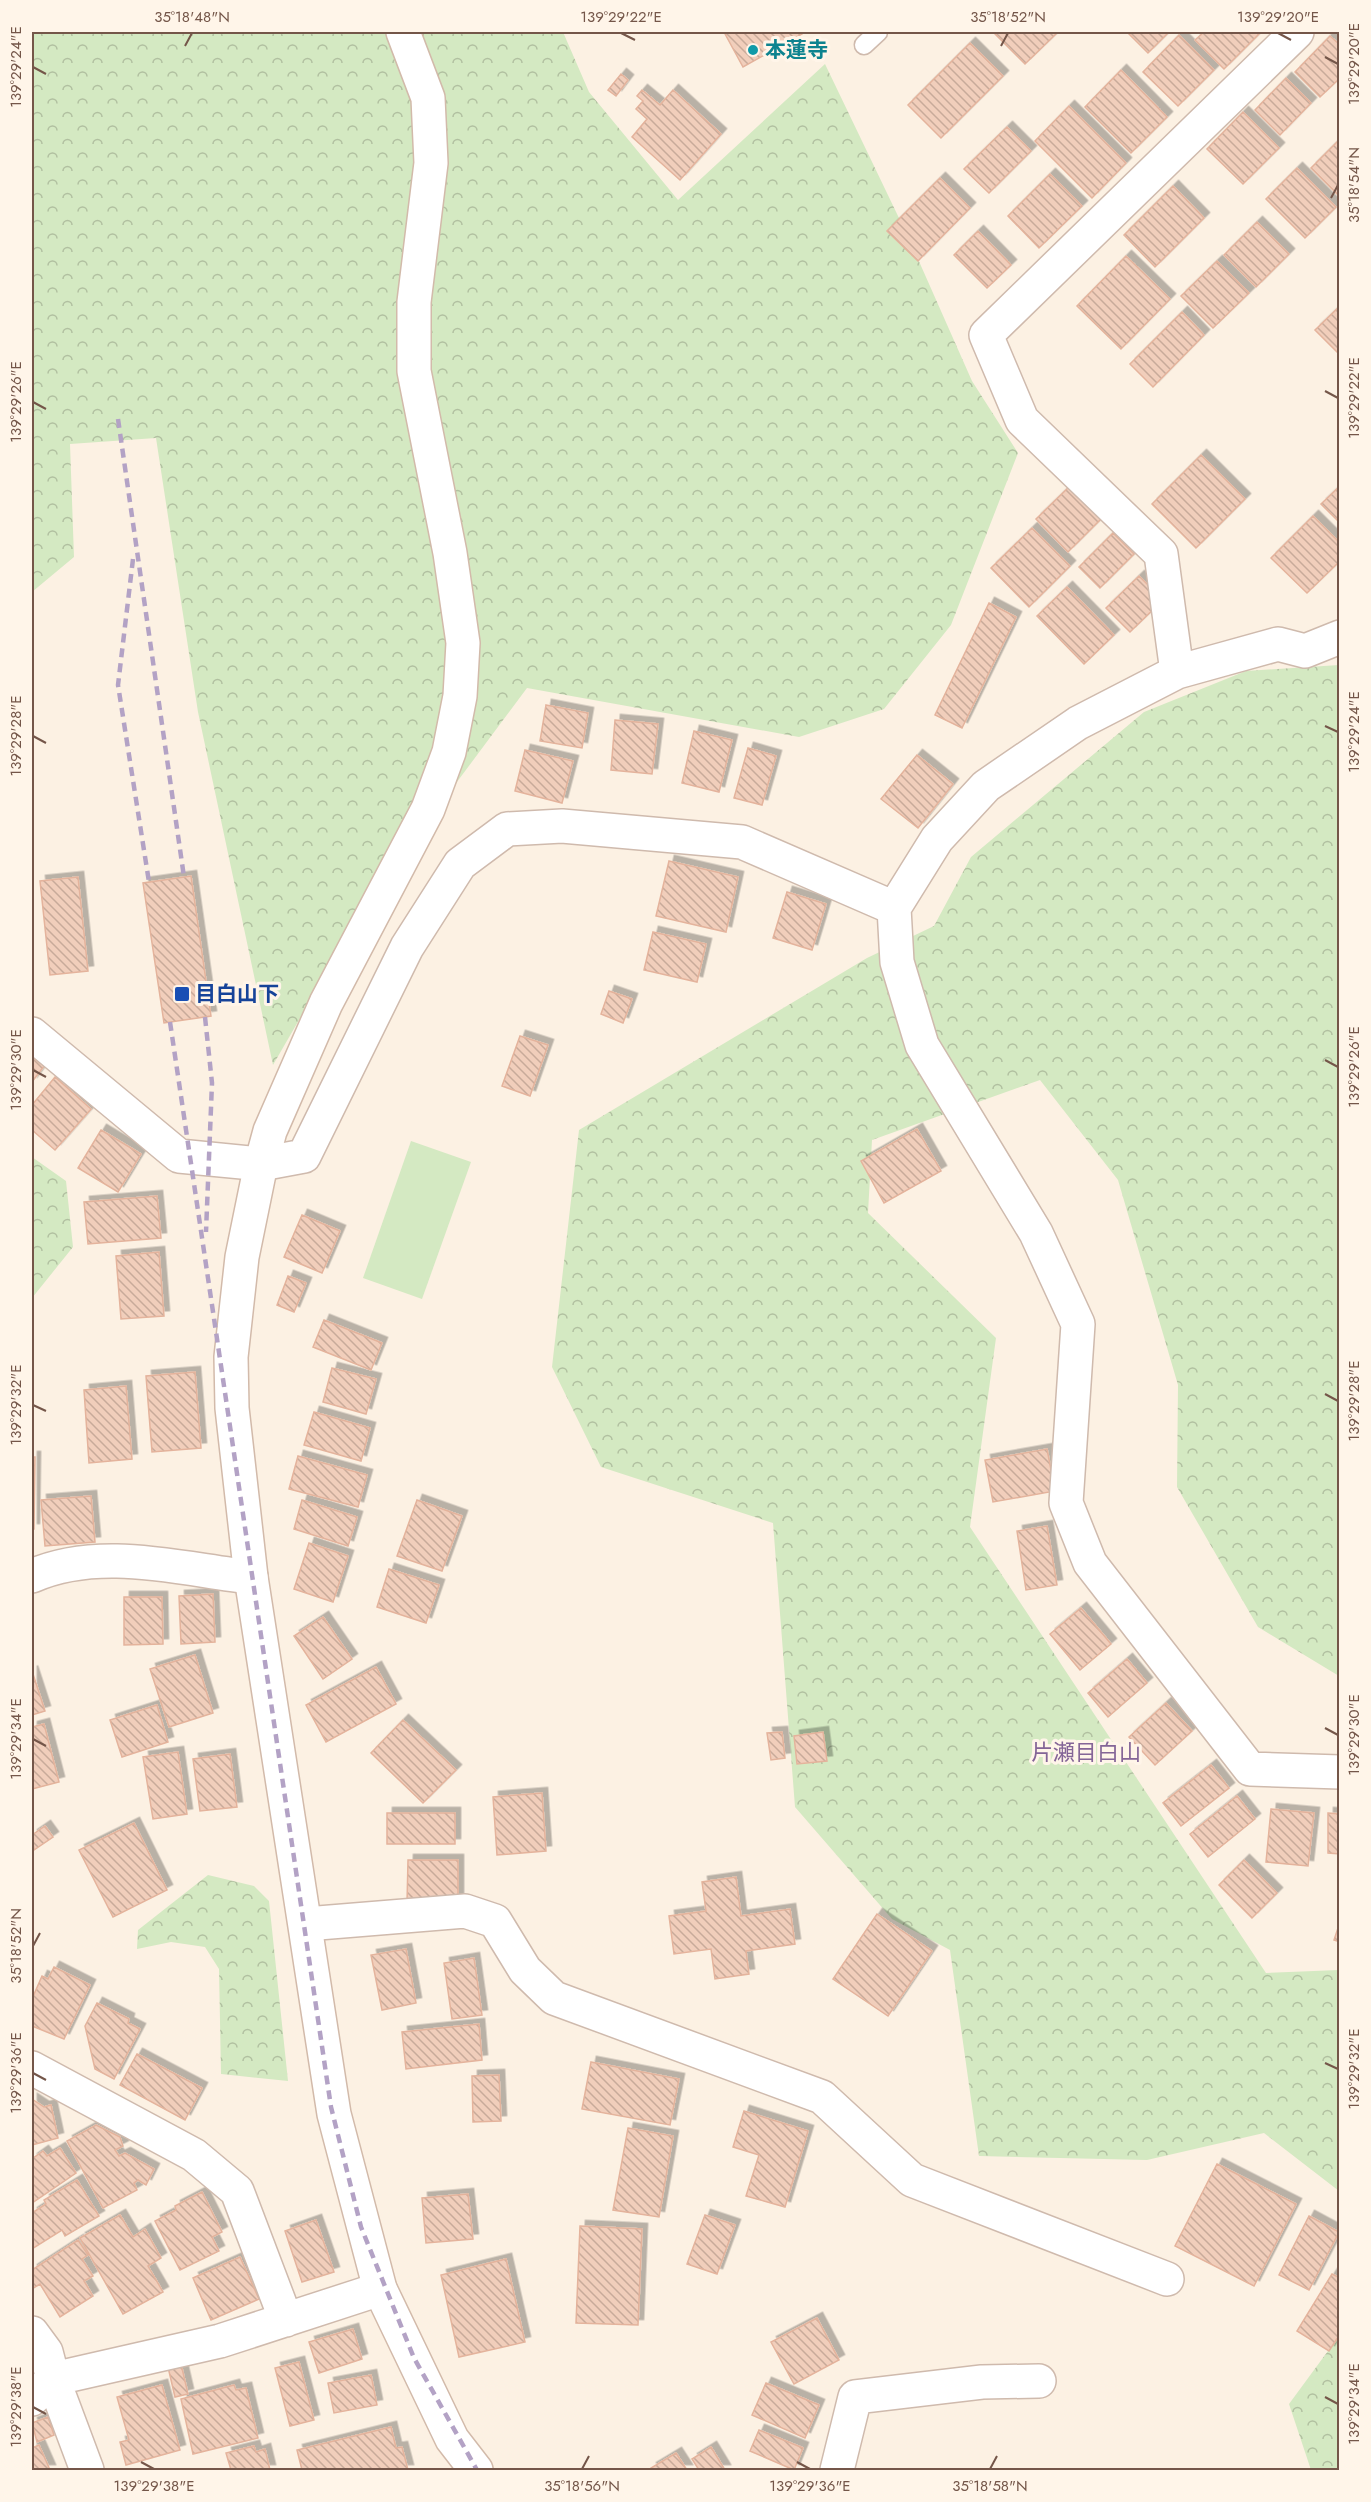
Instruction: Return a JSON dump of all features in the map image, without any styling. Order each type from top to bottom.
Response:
[{"type":"street","points":[[403,32],[428,98],[431,163],[414,302],[414,371],[450,553],[463,642],[460,696],[449,752],[428,809],[326,1003],[270,1131],[242,1257],[231,1357],[232,1408],[251,1577],[334,2115],[380,2289],[452,2439],[476,2470]]},
{"type":"street","points":[[1177,672],[1161,554],[1022,420],[986,334],[1297,32]]},
{"type":"street","points":[[1340,637],[1305,651],[1278,644],[1177,672],[1078,723],[986,786],[937,839],[894,908],[897,962],[922,1045],[1036,1233],[1078,1324],[1066,1503],[1090,1563],[1250,1769],[1340,1772]]},
{"type":"street","points":[[32,1034],[179,1156],[261,1164],[304,1156],[407,947],[460,864],[507,829],[561,826],[742,842],[894,908]]},
{"type":"street","points":[[32,1576],[44,1571],[102,1559],[251,1577]]},
{"type":"street","points":[[306,1924],[465,1911],[495,1921],[525,1970],[554,1998],[822,2097],[912,2180],[1167,2279]]},
{"type":"street","points":[[32,2068],[194,2155],[237,2191],[286,2320]]},
{"type":"street","points":[[42,2389],[220,2341],[380,2289]]},
{"type":"street","points":[[32,2333],[46,2352],[42,2389],[87,2470]]},
{"type":"street","points":[[837,2470],[855,2397],[982,2382],[1039,2381]]},
{"type":"lane","points":[[864,45],[878,32]]},
{"type":"green space","points":[[32,32],[563,32],[589,92],[678,200],[825,64],[910,241],[972,381],[1018,453],[951,625],[884,709],[799,737],[527,688],[366,904],[273,1065],[198,712],[156,438],[70,444],[74,557],[32,592]]},
{"type":"green space","points":[[1339,665],[1339,1676],[1258,1627],[1177,1487],[1178,1385],[1118,1180],[1040,1080],[872,1140],[868,1213],[996,1338],[970,1527],[1266,1973],[1339,1970],[1339,2191],[1264,2133],[1147,2160],[979,2156],[950,1950],[892,1919],[795,1807],[773,1523],[601,1467],[552,1367],[579,1130],[867,958],[934,926],[971,857],[1144,712],[1246,671]]},
{"type":"green space","points":[[411,1141],[471,1162],[422,1299],[363,1278]]},
{"type":"green space","points":[[32,1157],[66,1181],[73,1247],[32,1298]]},
{"type":"green space","points":[[208,1875],[254,1886],[269,1901],[288,2081],[221,2074],[219,1969],[205,1947],[171,1942],[137,1949],[138,1930]]},
{"type":"green space","points":[[1339,2336],[1339,2470],[1311,2470],[1289,2404]]},
{"type":"building","name":"本蓮寺","points":[[724,32],[801,32],[802,34],[743,67]]},
{"type":"building","points":[[1058,32],[1025,64],[994,33]]},
{"type":"building","points":[[1127,32],[1167,32],[1168,33],[1148,53]]},
{"type":"building","points":[[1204,32],[1261,32],[1224,69],[1195,40]]},
{"type":"building","points":[[1179,35],[1214,70],[1178,106],[1143,72]]},
{"type":"building","points":[[1330,36],[1340,45],[1340,78],[1320,97],[1295,72]]},
{"type":"building","points":[[970,43],[1003,76],[941,138],[908,105]]},
{"type":"building","points":[[1121,70],[1167,117],[1131,153],[1085,107]]},
{"type":"building","points":[[621,74],[628,80],[616,96],[608,90]]},
{"type":"building","points":[[1286,78],[1311,103],[1280,135],[1255,110]]},
{"type":"building","points":[[642,90],[660,105],[673,90],[721,134],[680,180],[632,137],[647,119],[636,109],[643,101],[637,96]]},
{"type":"building","points":[[1069,106],[1126,163],[1092,198],[1035,141]]},
{"type":"building","points":[[1243,112],[1279,148],[1243,184],[1207,149]]},
{"type":"building","points":[[1007,127],[1031,151],[989,193],[964,169]]},
{"type":"building","points":[[1340,139],[1340,197],[1311,168]]},
{"type":"building","points":[[1297,168],[1336,207],[1305,238],[1266,199]]},
{"type":"building","points":[[1050,174],[1082,206],[1039,248],[1008,216]]},
{"type":"building","points":[[940,178],[970,208],[918,261],[887,231]]},
{"type":"building","points":[[1173,186],[1204,218],[1155,267],[1124,235]]},
{"type":"building","points":[[1257,222],[1289,254],[1256,287],[1224,255]]},
{"type":"building","points":[[978,231],[1011,265],[987,288],[954,255]]},
{"type":"building","points":[[1126,256],[1170,299],[1121,349],[1077,306]]},
{"type":"building","points":[[1217,261],[1249,293],[1213,328],[1181,296]]},
{"type":"building","points":[[1340,306],[1340,355],[1315,330]]},
{"type":"building","points":[[1182,312],[1204,335],[1153,387],[1130,364]]},
{"type":"building","points":[[1201,455],[1245,499],[1196,548],[1152,504]]},
{"type":"building","points":[[1070,486],[1102,518],[1068,552],[1036,519]]},
{"type":"building","points":[[1340,486],[1340,523],[1321,504]]},
{"type":"building","points":[[1313,516],[1340,543],[1340,561],[1307,593],[1271,558]]},
{"type":"building","points":[[1032,528],[1070,566],[1029,607],[991,568]]},
{"type":"building","points":[[1113,533],[1134,554],[1100,588],[1079,567]]},
{"type":"building","points":[[1139,576],[1163,600],[1130,632],[1106,608]]},
{"type":"building","points":[[1067,587],[1114,635],[1084,664],[1037,616]]},
{"type":"building","points":[[989,603],[1016,617],[962,728],[935,715]]},
{"type":"building","points":[[546,705],[588,713],[582,748],[540,741]]},
{"type":"building","points":[[615,720],[658,724],[652,774],[611,770]]},
{"type":"building","points":[[694,731],[732,740],[719,792],[682,783]]},
{"type":"building","points":[[748,748],[776,756],[762,805],[734,798]]},
{"type":"building","points":[[525,750],[573,761],[562,803],[515,791]]},
{"type":"building","points":[[917,755],[953,784],[918,828],[881,799]]},
{"type":"building","points":[[669,861],[738,877],[726,932],[656,916]]},
{"type":"building","points":[[191,876],[211,1016],[164,1023],[143,883]]},
{"type":"building","points":[[78,877],[88,971],[50,975],[40,881]]},
{"type":"building","points":[[787,892],[826,904],[812,950],[773,938]]},
{"type":"building","points":[[653,932],[706,944],[697,982],[644,970]]},
{"type":"building","points":[[609,991],[632,999],[623,1023],[601,1014]]},
{"type":"building","points":[[520,1036],[548,1045],[530,1096],[502,1086]]},
{"type":"building","points":[[32,1057],[44,1066],[32,1082]]},
{"type":"building","points":[[55,1077],[91,1109],[55,1150],[32,1130],[32,1105]]},
{"type":"building","points":[[917,1129],[941,1171],[884,1203],[861,1161]]},
{"type":"building","points":[[101,1130],[141,1154],[118,1192],[78,1168]]},
{"type":"building","points":[[157,1196],[161,1238],[88,1244],[84,1202]]},
{"type":"building","points":[[302,1215],[340,1231],[322,1273],[284,1257]]},
{"type":"building","points":[[159,1252],[164,1316],[121,1319],[116,1256]]},
{"type":"building","points":[[288,1276],[306,1283],[294,1312],[277,1305]]},
{"type":"building","points":[[324,1320],[382,1343],[371,1370],[313,1347]]},
{"type":"building","points":[[332,1368],[376,1379],[366,1414],[323,1402]]},
{"type":"building","points":[[195,1372],[201,1448],[152,1452],[146,1376]]},
{"type":"building","points":[[126,1386],[132,1459],[89,1463],[84,1390]]},
{"type":"building","points":[[314,1412],[370,1428],[361,1461],[304,1445]]},
{"type":"building","points":[[1047,1449],[1055,1491],[993,1502],[985,1460]]},
{"type":"building","points":[[298,1456],[367,1475],[358,1507],[289,1489]]},
{"type":"building","points":[[32,1457],[35,1457],[34,1529],[32,1529]]},
{"type":"building","points":[[91,1496],[95,1542],[45,1546],[41,1500]]},
{"type":"building","points":[[302,1500],[357,1517],[348,1546],[294,1529]]},
{"type":"building","points":[[417,1500],[462,1516],[442,1571],[397,1556]]},
{"type":"building","points":[[1047,1526],[1057,1585],[1026,1590],[1017,1531]]},
{"type":"building","points":[[309,1543],[348,1556],[333,1602],[294,1589]]},
{"type":"building","points":[[389,1569],[439,1585],[426,1623],[377,1607]]},
{"type":"building","points":[[213,1594],[215,1642],[181,1644],[179,1596]]},
{"type":"building","points":[[124,1597],[162,1597],[163,1644],[124,1645]]},
{"type":"building","points":[[1081,1608],[1111,1644],[1080,1670],[1050,1634]]},
{"type":"building","points":[[323,1617],[352,1659],[323,1679],[294,1636]]},
{"type":"building","points":[[195,1655],[213,1713],[169,1727],[150,1669]]},
{"type":"building","points":[[1127,1659],[1147,1683],[1108,1717],[1088,1693]]},
{"type":"building","points":[[376,1667],[396,1704],[326,1742],[306,1705]]},
{"type":"building","points":[[32,1671],[45,1711],[32,1715]]},
{"type":"building","points":[[1166,1703],[1192,1731],[1155,1765],[1129,1737]]},
{"type":"building","points":[[157,1705],[168,1742],[122,1757],[110,1720]]},
{"type":"building","points":[[403,1720],[456,1770],[423,1803],[371,1753]]},
{"type":"building","points":[[44,1724],[59,1782],[32,1789],[32,1727]]},
{"type":"building","points":[[782,1732],[785,1758],[771,1760],[767,1733]]},
{"type":"building","points":[[823,1732],[827,1761],[797,1764],[794,1736]]},
{"type":"building","points":[[178,1752],[187,1814],[153,1819],[143,1757]]},
{"type":"building","points":[[230,1754],[237,1807],[200,1811],[193,1759]]},
{"type":"building","points":[[1211,1765],[1229,1788],[1181,1826],[1163,1803]]},
{"type":"building","points":[[542,1793],[546,1851],[497,1855],[493,1797]]},
{"type":"building","points":[[1237,1796],[1255,1819],[1208,1857],[1190,1834]]},
{"type":"building","points":[[1271,1809],[1314,1813],[1308,1866],[1266,1862]]},
{"type":"building","points":[[387,1813],[455,1813],[455,1844],[387,1844]]},
{"type":"building","points":[[1328,1813],[1340,1814],[1340,1854],[1328,1853]]},
{"type":"building","points":[[134,1823],[167,1890],[113,1917],[79,1850]]},
{"type":"building","points":[[45,1826],[53,1837],[34,1850],[32,1835]]},
{"type":"building","points":[[408,1860],[458,1860],[458,1904],[407,1903]]},
{"type":"building","points":[[1244,1860],[1277,1893],[1252,1918],[1219,1885]]},
{"type":"building","points":[[736,1877],[741,1916],[790,1909],[795,1944],[746,1951],[749,1974],[715,1979],[711,1949],[674,1954],[669,1916],[706,1911],[702,1882]]},
{"type":"building","points":[[877,1914],[932,1951],[888,2016],[833,1979]]},
{"type":"building","points":[[1340,1922],[1340,1942],[1334,1940]]},
{"type":"building","points":[[406,1949],[416,2003],[382,2010],[371,1955]]},
{"type":"building","points":[[474,1958],[482,2015],[452,2019],[444,1963]]},
{"type":"building","points":[[54,1967],[90,1985],[64,2039],[32,2026],[32,1999],[42,1976],[48,1979]]},
{"type":"building","points":[[97,2003],[129,2019],[128,2023],[140,2029],[114,2079],[95,2069],[85,2026]]},
{"type":"building","points":[[479,2024],[482,2060],[406,2069],[402,2032]]},
{"type":"building","points":[[137,2054],[202,2088],[185,2120],[120,2085]]},
{"type":"building","points":[[591,2062],[679,2079],[670,2125],[582,2109]]},
{"type":"building","points":[[499,2075],[501,2121],[473,2122],[472,2076]]},
{"type":"building","points":[[32,2099],[44,2107],[51,2105],[58,2138],[32,2145]]},
{"type":"building","points":[[744,2111],[808,2131],[785,2207],[746,2196],[759,2155],[733,2147]]},
{"type":"building","points":[[96,2125],[120,2137],[123,2146],[115,2150],[119,2156],[125,2153],[154,2169],[146,2185],[138,2180],[134,2183],[137,2190],[103,2208],[67,2141]]},
{"type":"building","points":[[628,2128],[673,2136],[659,2217],[613,2210]]},
{"type":"building","points":[[60,2148],[76,2173],[32,2203],[32,2159],[43,2151],[47,2156]]},
{"type":"building","points":[[1217,2164],[1296,2204],[1254,2286],[1175,2246]]},
{"type":"building","points":[[77,2180],[99,2216],[65,2236],[62,2230],[32,2249],[32,2213],[46,2204],[44,2200]]},
{"type":"building","points":[[202,2192],[222,2232],[212,2237],[219,2251],[180,2270],[155,2221],[176,2210],[175,2206]]},
{"type":"building","points":[[468,2194],[473,2239],[426,2243],[422,2198]]},
{"type":"building","points":[[120,2215],[133,2237],[145,2229],[161,2258],[148,2266],[163,2292],[123,2314],[80,2238]]},
{"type":"building","points":[[705,2215],[735,2225],[717,2274],[687,2264]]},
{"type":"building","points":[[1309,2216],[1339,2232],[1309,2290],[1279,2275]]},
{"type":"building","points":[[316,2220],[334,2272],[302,2282],[285,2231]]},
{"type":"building","points":[[580,2226],[642,2229],[638,2325],[576,2323]]},
{"type":"building","points":[[78,2240],[88,2255],[82,2259],[93,2276],[84,2281],[93,2296],[60,2317],[40,2284],[32,2289],[32,2270]]},
{"type":"building","points":[[240,2257],[259,2299],[211,2320],[193,2278]]},
{"type":"building","points":[[506,2259],[525,2342],[459,2357],[441,2275]]},
{"type":"building","points":[[1332,2274],[1340,2278],[1340,2334],[1329,2351],[1297,2331]]},
{"type":"building","points":[[817,2318],[839,2360],[794,2384],[771,2342]]},
{"type":"building","points":[[353,2329],[362,2359],[319,2373],[309,2342]]},
{"type":"building","points":[[299,2362],[314,2420],[290,2426],[275,2368]]},
{"type":"building","points":[[181,2364],[188,2394],[175,2397],[168,2367]]},
{"type":"building","points":[[371,2375],[377,2405],[334,2413],[328,2383]]},
{"type":"building","points":[[766,2383],[819,2405],[805,2438],[752,2415]]},
{"type":"building","points":[[162,2385],[180,2450],[126,2465],[120,2442],[129,2440],[117,2397]]},
{"type":"building","points":[[234,2385],[236,2390],[246,2388],[258,2438],[193,2454],[181,2399]]},
{"type":"building","points":[[48,2417],[54,2435],[37,2442],[32,2423]]},
{"type":"building","points":[[391,2427],[396,2448],[402,2447],[408,2470],[302,2470],[297,2450]]},
{"type":"building","points":[[759,2430],[803,2448],[794,2470],[750,2451]]},
{"type":"building","points":[[39,2445],[50,2470],[32,2470],[32,2448]]},
{"type":"building","points":[[254,2446],[256,2452],[265,2449],[270,2470],[231,2470],[226,2453]]},
{"type":"building","points":[[711,2447],[725,2470],[699,2470],[692,2459]]},
{"type":"building","points":[[676,2453],[687,2470],[652,2470],[651,2468]]},
{"type":"railway","points":[[118,419],[184,877]]},
{"type":"railway","points":[[133,559],[118,685],[149,882]]},
{"type":"railway","points":[[205,1017],[212,1083],[206,1232]]},
{"type":"railway","points":[[170,1022],[331,2107],[361,2227],[414,2358],[477,2470]]},
{"type":"place","name":"本蓮寺","points":[[753,50]]},
{"type":"place","name":"目白山下","points":[[182,994]]},
{"type":"district","name":"片瀬目白山","points":[[1086,1752]]}]
